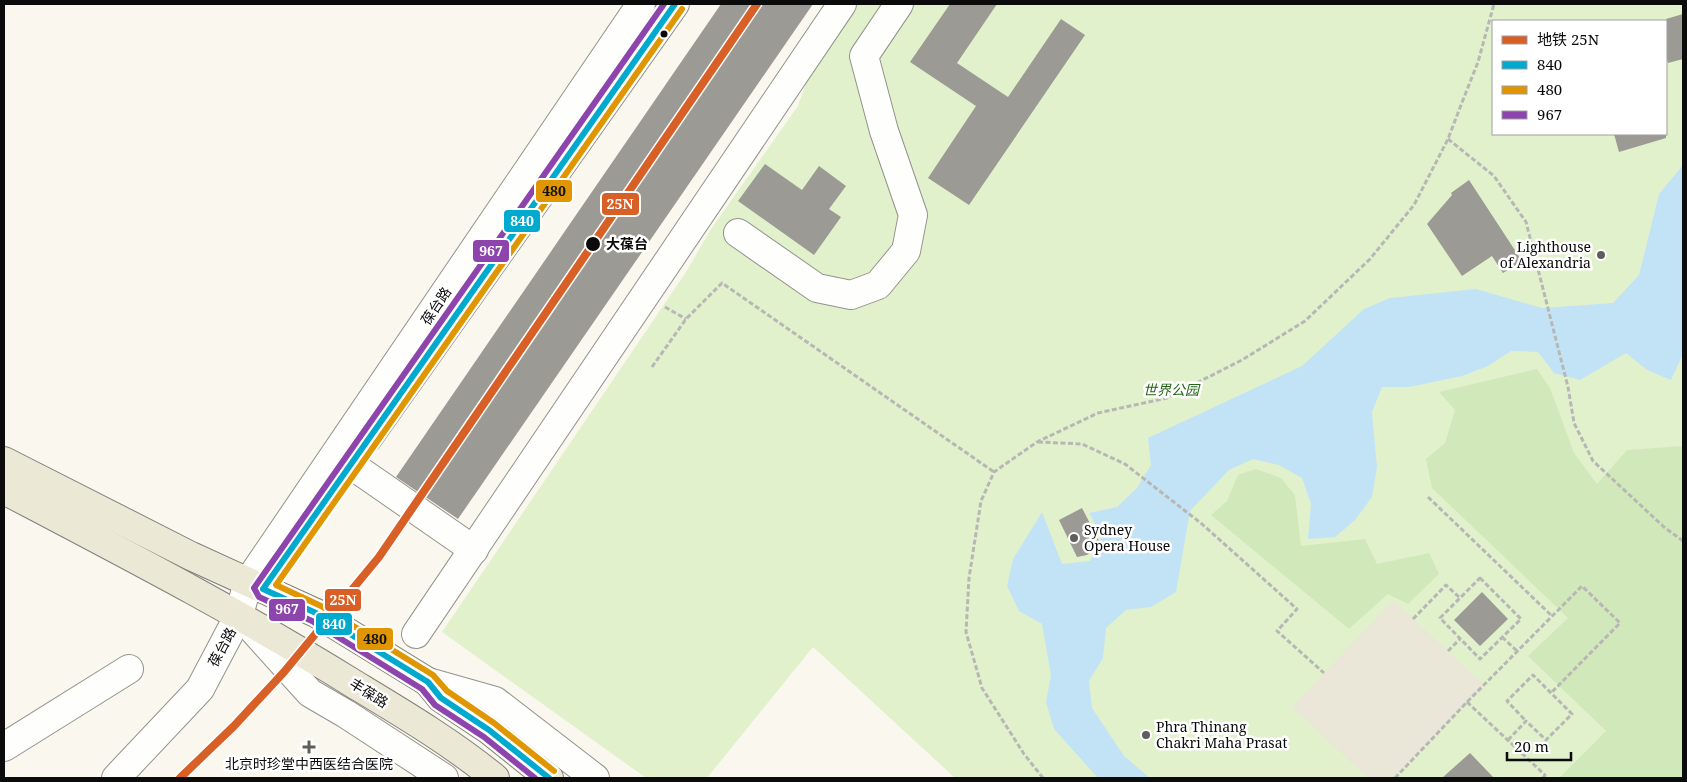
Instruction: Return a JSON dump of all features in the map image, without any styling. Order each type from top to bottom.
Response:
[{"type":"main road","points":[[4,461],[191,556],[316,613],[428,682],[441,698],[489,730],[549,778]]},
{"type":"main road","name":"丰葆路","points":[[4,490],[178,580],[239,615],[442,738],[495,778]]},
{"type":"street","name":"葆台路","points":[[116,778],[200,690],[255,585],[641,4]]},
{"type":"street","name":"葆台路","points":[[255,585],[350,464],[675,4]]},
{"type":"street","points":[[416,634],[842,4]]},
{"type":"street","points":[[738,233],[817,288],[851,295],[878,285],[906,251],[914,215],[884,131],[864,56],[899,4]]},
{"type":"street","points":[[350,464],[474,550]]},
{"type":"street","points":[[239,615],[310,693],[346,714],[444,778]]},
{"type":"street","points":[[4,748],[129,669]]},
{"type":"street","points":[[428,682],[495,701],[595,778]]},
{"type":"path","points":[[1042,778],[1024,754],[982,688],[966,632],[969,578],[981,501],[994,472],[1037,442],[1098,413],[1167,398],[1242,360],[1305,321],[1370,259],[1414,205],[1448,139],[1478,62],[1494,4]]},
{"type":"path","points":[[1448,139],[1494,176],[1526,222],[1568,387],[1574,423],[1593,462],[1664,527],[1683,541]]},
{"type":"path","points":[[652,367],[686,319],[722,283],[994,472]]},
{"type":"path","points":[[1037,442],[1082,444],[1125,464],[1202,524],[1297,609],[1277,631],[1324,673]]},
{"type":"path","points":[[1428,497],[1552,616]]},
{"type":"path","points":[[1480,578],[1521,619],[1480,659],[1440,618],[1460,598],[1480,578]]},
{"type":"path","points":[[1413,619],[1446,585],[1460,598]]},
{"type":"path","points":[[1395,778],[1516,651],[1582,586],[1620,623],[1551,693]]},
{"type":"path","points":[[1502,637],[1516,651]]},
{"type":"path","points":[[1448,651],[1460,639]]},
{"type":"path","points":[[1533,675],[1572,714],[1546,740],[1526,721],[1507,701],[1533,675]]},
{"type":"path","points":[[1467,702],[1546,775],[1542,778]]},
{"type":"path","points":[[1508,740],[1526,721]]},
{"type":"green space","name":"世界公园","points":[[856,4],[1683,4],[1683,778],[955,778],[813,647],[707,778],[646,778],[442,632],[686,272],[711,229],[798,106],[812,66]]},
{"type":"green space","points":[[1537,369],[1550,388],[1574,453],[1597,484],[1627,450],[1683,446],[1683,778],[1559,778],[1606,731],[1528,656],[1568,618],[1432,488],[1426,459],[1445,443],[1455,410],[1439,392]]},
{"type":"green space","points":[[1256,469],[1281,478],[1295,495],[1301,546],[1365,539],[1377,564],[1429,553],[1439,574],[1408,604],[1388,594],[1349,629],[1211,515],[1227,501],[1238,475]]},
{"type":"shaded area","points":[[1393,600],[1484,685],[1395,778],[1368,778],[1292,707]]},
{"type":"water","points":[[1683,165],[1683,354],[1671,380],[1647,370],[1626,353],[1580,380],[1554,373],[1538,352],[1511,351],[1488,366],[1462,376],[1409,387],[1382,387],[1372,412],[1377,467],[1372,497],[1355,520],[1335,537],[1308,539],[1311,504],[1302,478],[1279,465],[1253,459],[1229,470],[1190,511],[1176,592],[1151,607],[1126,610],[1106,628],[1103,658],[1089,681],[1092,708],[1124,756],[1150,778],[1098,778],[1054,729],[1046,702],[1051,675],[1042,624],[1019,611],[1007,586],[1013,559],[1042,512],[1062,564],[1090,561],[1102,536],[1089,513],[1117,507],[1137,488],[1151,465],[1148,438],[1302,366],[1364,309],[1390,298],[1476,289],[1542,308],[1613,303],[1639,275],[1659,194]]},
{"type":"building","points":[[721,4],[813,4],[458,519],[396,477]]},
{"type":"building","points":[[950,4],[997,4],[957,63],[1008,97],[1061,19],[1085,35],[969,205],[928,178],[976,106],[910,62]]},
{"type":"building","points":[[1683,14],[1683,59],[1668,63],[1667,20]]},
{"type":"building","points":[[1614,135],[1666,135],[1666,138],[1619,152]]},
{"type":"building","points":[[765,164],[802,190],[819,166],[846,186],[829,209],[841,217],[814,255],[738,201]]},
{"type":"building","points":[[1469,180],[1522,261],[1503,273],[1492,256],[1462,276],[1427,224],[1452,195],[1451,193]]},
{"type":"building","points":[[1082,508],[1099,541],[1096,548],[1087,555],[1077,557],[1059,520]]},
{"type":"building","points":[[1482,592],[1508,619],[1480,646],[1454,620]]},
{"type":"building","points":[[1470,753],[1494,778],[1442,778]]},
{"type":"metro line","name":"25N","points":[[180,778],[234,726],[284,672],[379,557],[757,4]]},
{"type":"transit line","name":"967","points":[[535,778],[484,737],[435,705],[422,689],[312,621],[259,597],[254,588],[664,4]]},
{"type":"transit line","name":"840","points":[[549,778],[489,730],[441,698],[428,682],[316,613],[263,589],[675,4]]},
{"type":"transit line","name":"480","points":[[554,771],[494,723],[447,691],[433,675],[321,606],[276,585],[682,9]]},
{"type":"place","name":"大葆台","points":[[593,244]]},
{"type":"place","name":"Lighthouse of Alexandria","points":[[1601,255]]},
{"type":"place","name":"Sydney Opera House","points":[[1074,538]]},
{"type":"place","name":"Phra Thinang Chakri Maha Prasat","points":[[1146,735]]},
{"type":"place","name":"北京时珍堂中西医结合医院","points":[[309,747]]}]
